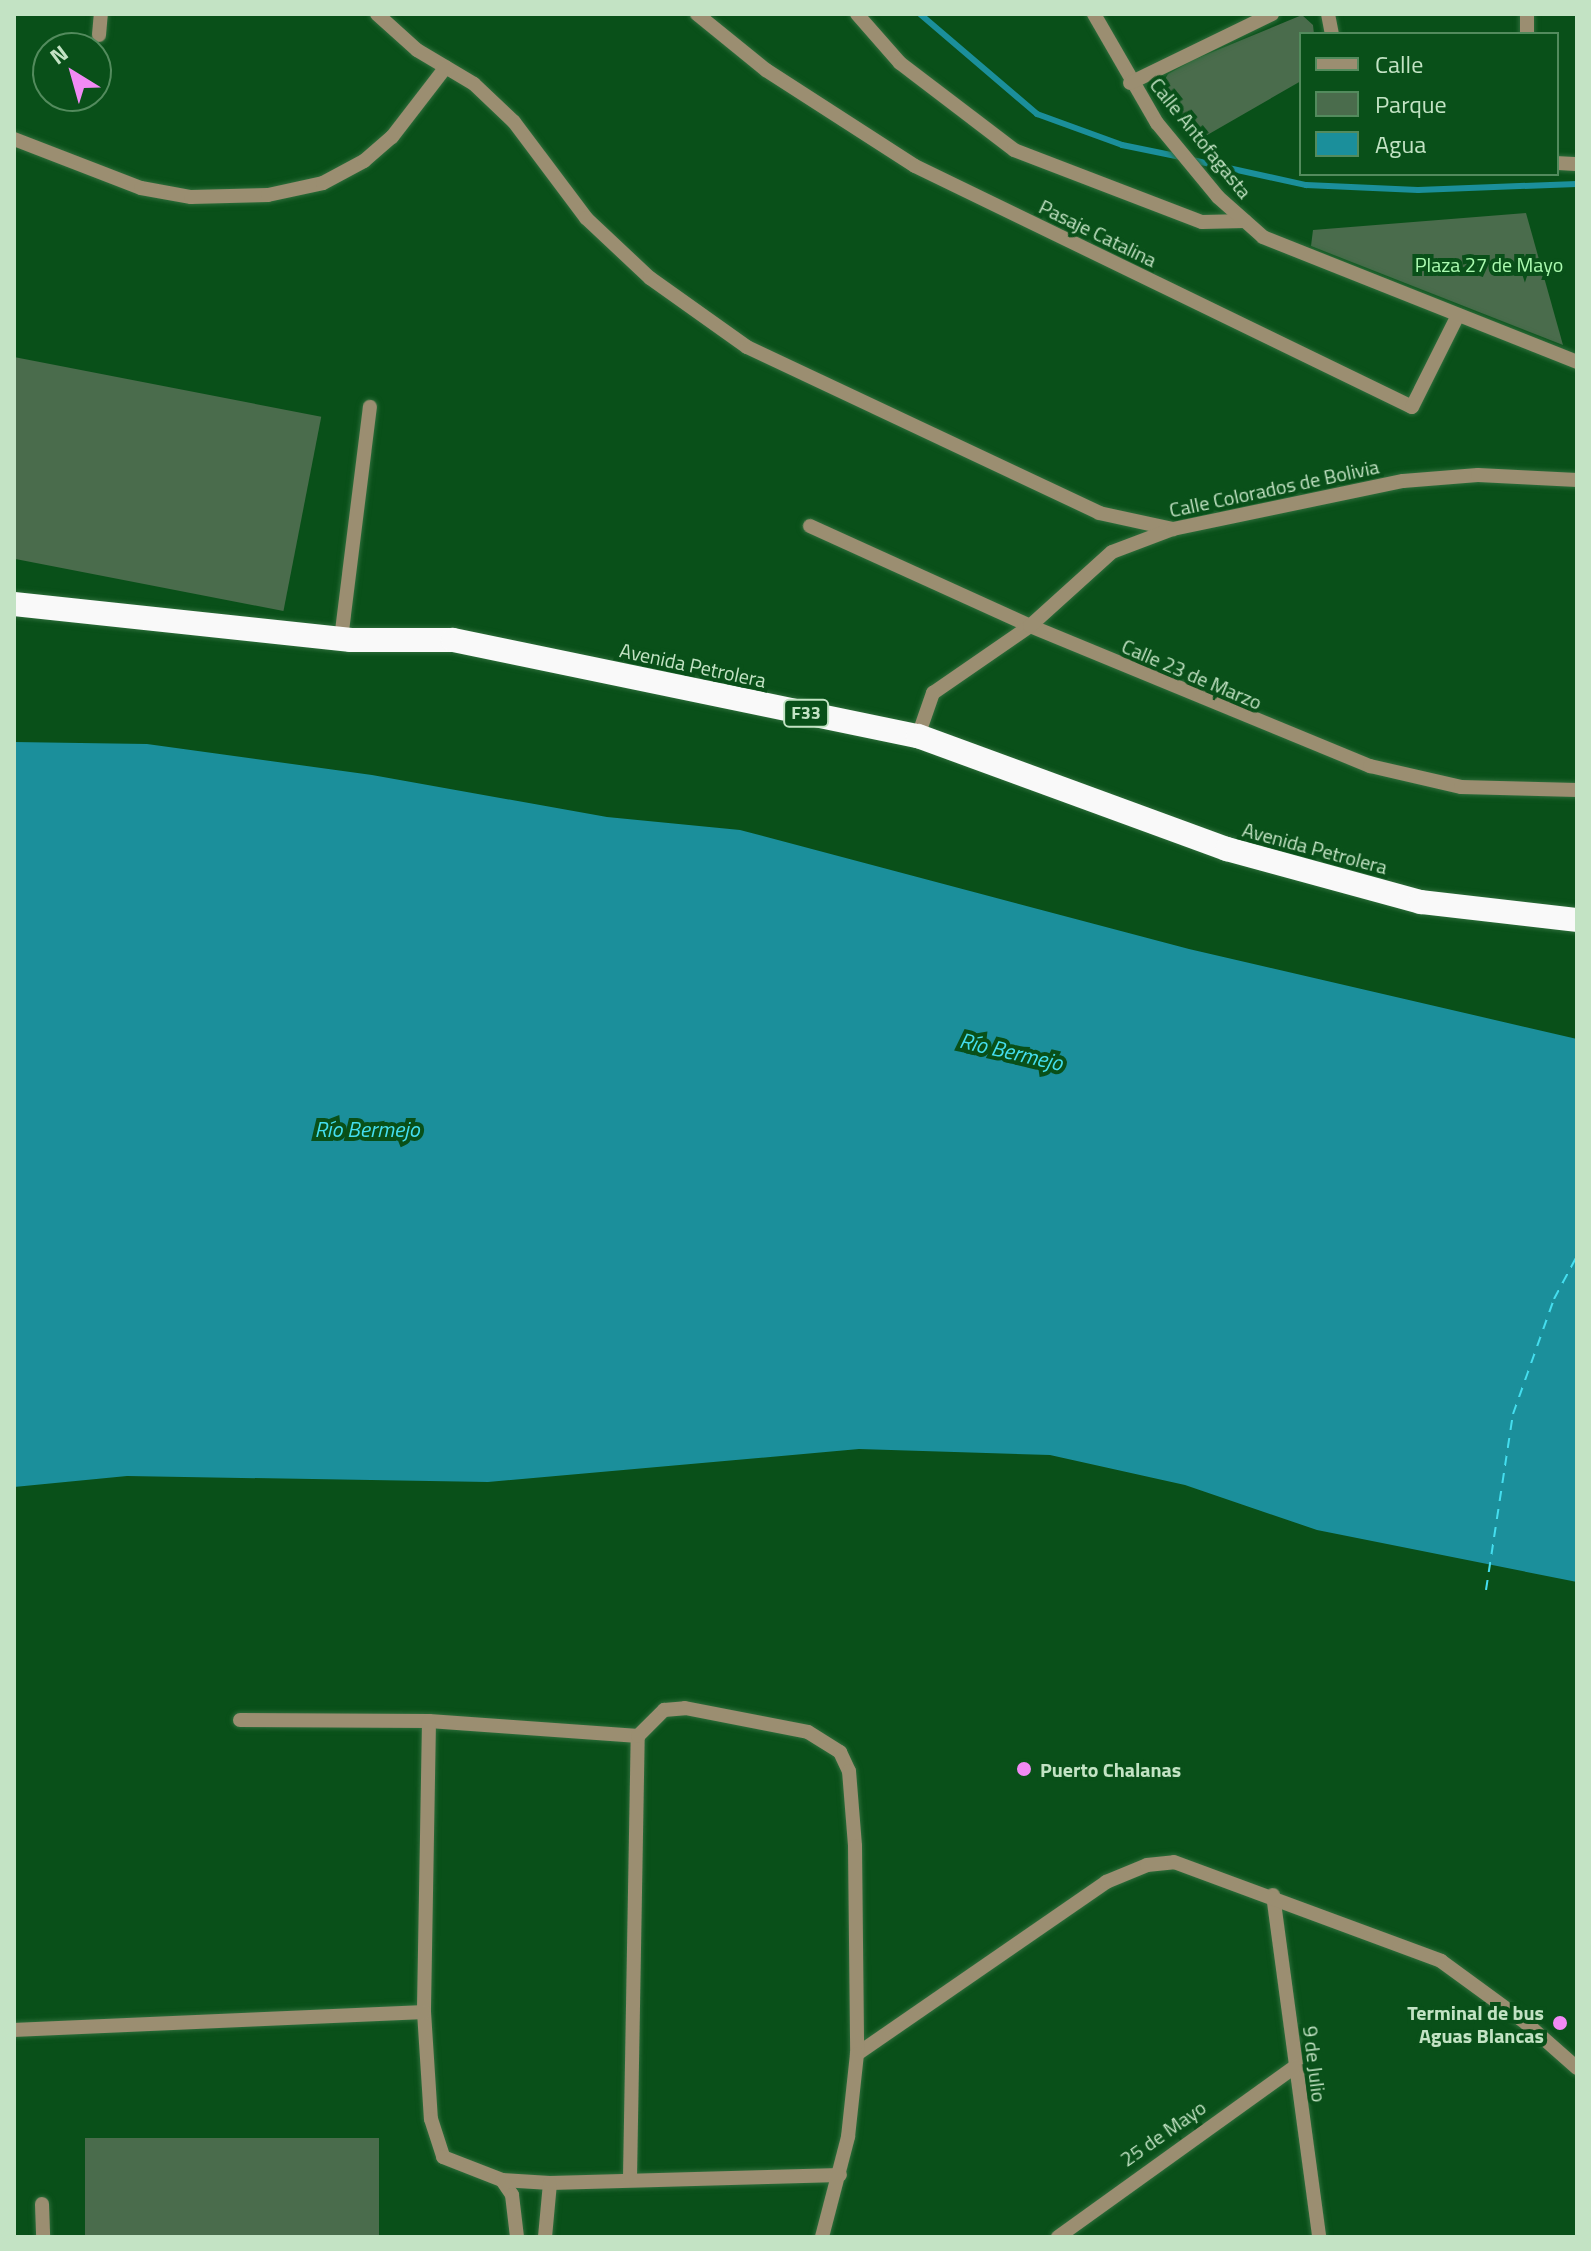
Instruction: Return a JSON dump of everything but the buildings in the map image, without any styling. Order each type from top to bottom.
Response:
[{"type":"highway","name":"Avenida Petrolera","points":[[14,604],[341,639],[453,640],[918,736],[1242,853],[1421,902],[1577,920]]},
{"type":"street","points":[[377,14],[417,50],[474,84],[514,122],[586,218],[650,278],[747,347],[1099,513],[1173,529]]},
{"type":"street","name":"Pasaje Catalina","points":[[697,14],[766,70],[915,166],[1412,407],[1458,315]]},
{"type":"street","points":[[857,14],[900,63],[1014,150],[1202,222],[1245,221]]},
{"type":"street","name":"Calle Antofagasta","points":[[1094,14],[1130,83],[1157,123],[1218,197],[1263,237],[1577,362]]},
{"type":"street","points":[[1130,83],[1272,14]]},
{"type":"street","points":[[14,139],[141,188],[191,197],[268,195],[323,183],[364,161],[392,137],[446,67]]},
{"type":"street","points":[[341,639],[370,407]]},
{"type":"street","name":"Calle Colorados de Bolivia","points":[[918,736],[933,693],[1030,626],[1112,552],[1173,529],[1403,481],[1478,475],[1577,480]]},
{"type":"street","name":"Calle 23 de Marzo","points":[[810,526],[1030,626],[1370,766],[1461,787],[1577,790]]},
{"type":"street","points":[[630,2178],[638,1736],[664,1710],[685,1708],[787,1726],[840,1752],[854,1799],[857,2054],[840,2175],[822,2237]]},
{"type":"street","points":[[240,1720],[429,1721],[638,1736]]},
{"type":"street","points":[[429,1721],[424,2012],[434,2140],[443,2157],[457,2166],[502,2180],[550,2183],[630,2178],[840,2175]]},
{"type":"street","points":[[857,2054],[1056,1914],[1130,1870],[1174,1862],[1273,1895],[1441,1961],[1526,2023],[1577,2068]]},
{"type":"street","name":"9 de Julio","points":[[1273,1895],[1319,2237]]},
{"type":"street","points":[[14,2030],[424,2012]]},
{"type":"street","name":"25 de Mayo","points":[[1058,2237],[1295,2067]]},
{"type":"street","points":[[502,2180],[514,2204],[517,2237]]},
{"type":"street","points":[[545,2237],[550,2183]]},
{"type":"street","points":[[42,2204],[43,2237]]},
{"type":"green space","points":[[1302,15],[1313,25],[1314,32],[1299,32],[1299,82],[1202,138],[1158,91],[1168,74],[1193,60]]},
{"type":"green space","name":"Plaza 27 de Mayo","points":[[1526,213],[1563,345],[1311,246],[1313,230]]},
{"type":"green space","points":[[14,357],[321,417],[283,611],[14,559]]},
{"type":"green space","points":[[85,2138],[379,2138],[379,2237],[85,2237]]},
{"type":"water","name":"Río Bermejo","points":[[14,742],[147,744],[372,775],[607,817],[740,830],[1189,949],[1577,1039],[1577,1582],[1317,1530],[1185,1485],[1050,1455],[859,1449],[488,1482],[127,1476],[14,1487]]},
{"type":"waterway","points":[[920,14],[1037,114],[1122,145],[1181,157]]},
{"type":"waterway","points":[[1192,160],[1306,185],[1418,190],[1577,184]]},
{"type":"ferry route","points":[[1486,1590],[1513,1414],[1554,1299],[1577,1256]]},
{"type":"place","name":"Puerto Chalanas","points":[[1024,1769]]},
{"type":"place","name":"Terminal de bus Aguas Blancas","points":[[1560,2023]]}]
